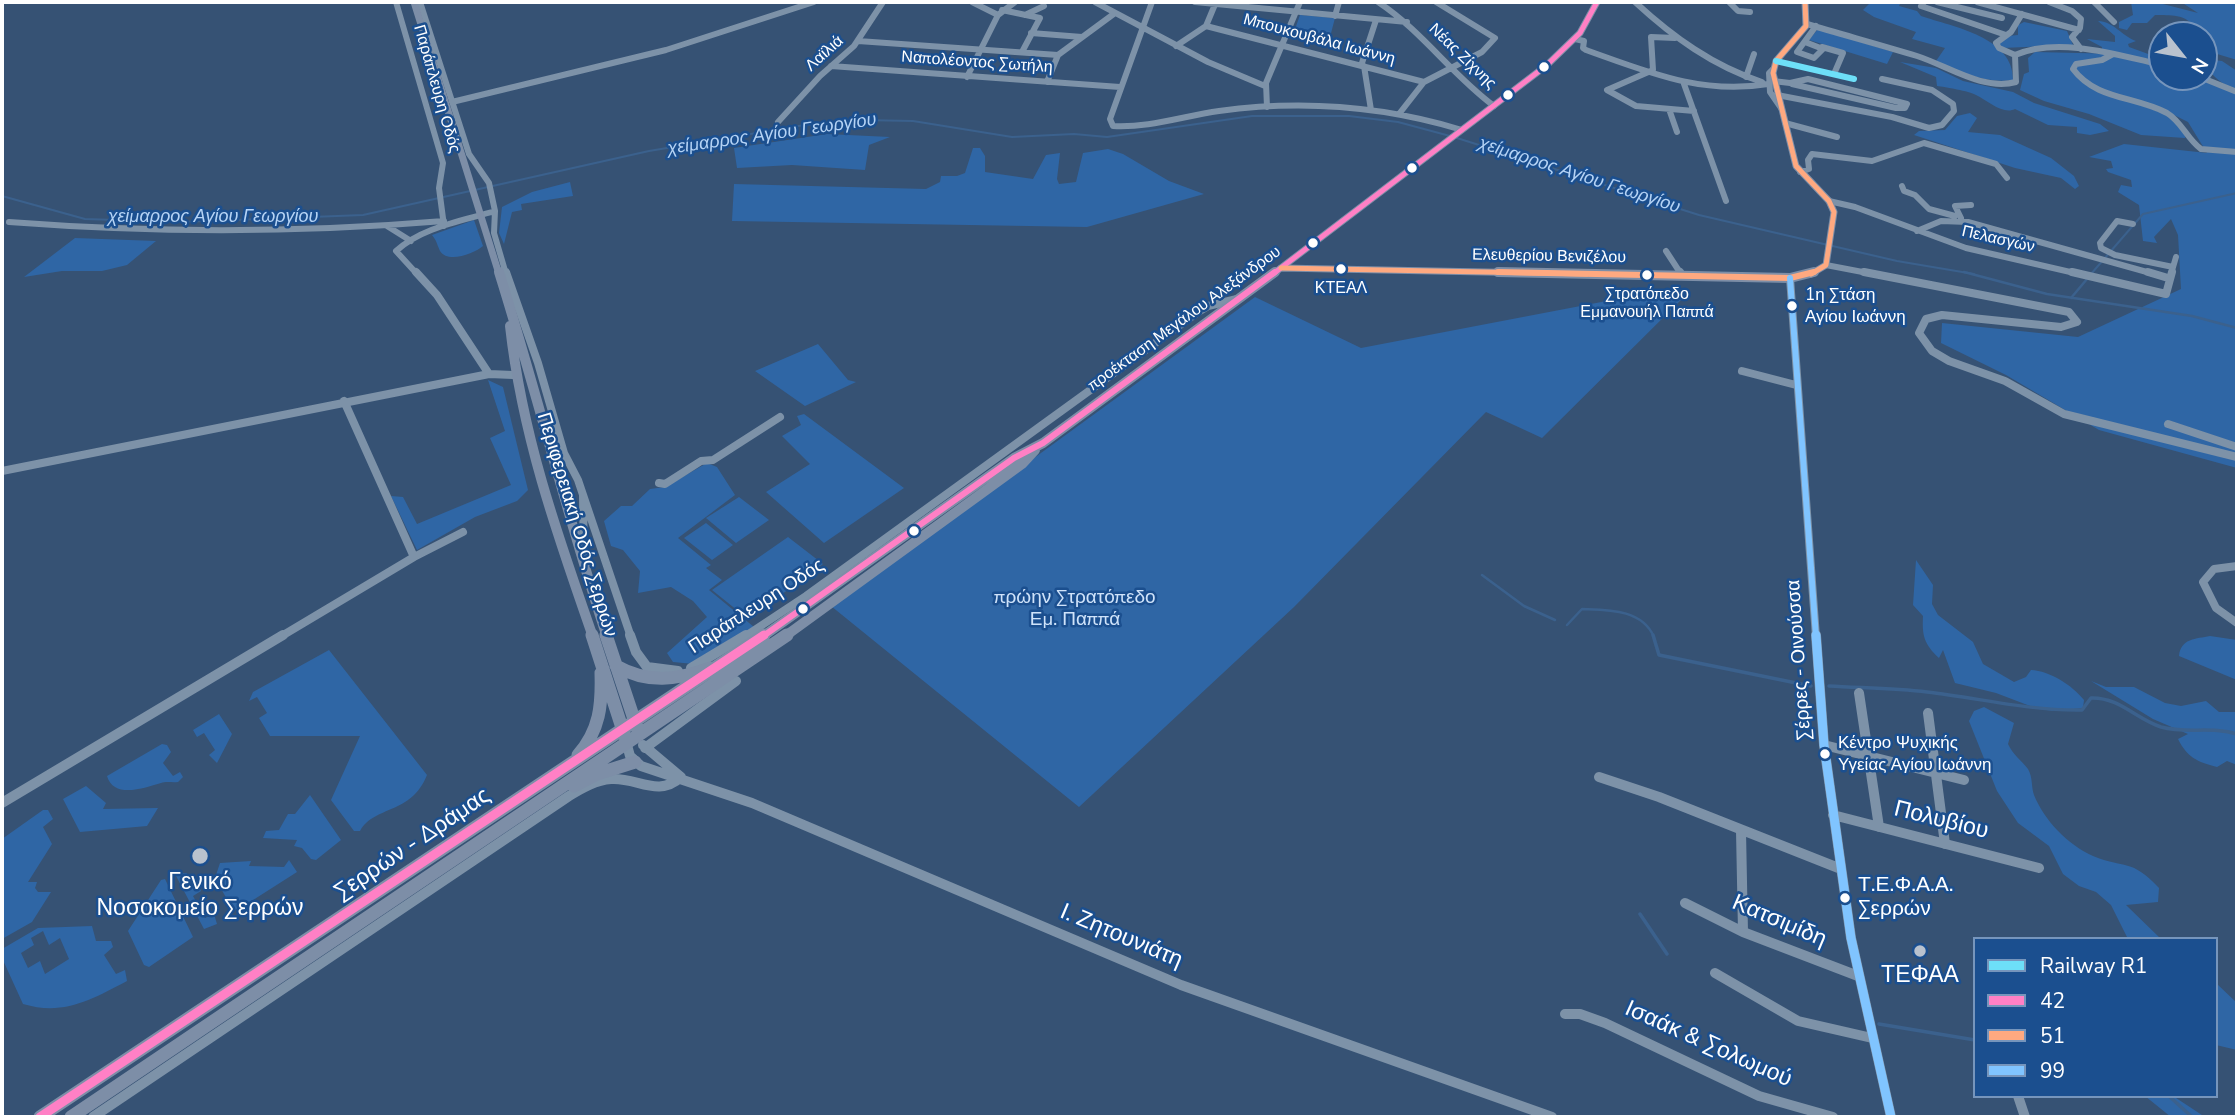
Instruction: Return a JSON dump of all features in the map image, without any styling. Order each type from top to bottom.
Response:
[{"type":"main road","name":"Περιφερειακή Οδός Σερρών","points":[[414,2],[509,313],[537,394],[563,499],[616,666],[629,727],[627,745]]},
{"type":"main road","name":"προέκταση Μεγάλου Αλεξάνδρου","points":[[629,727],[735,656],[1014,458],[1042,443],[1282,268],[1494,106],[1575,38],[1597,2]]},
{"type":"main road","points":[[1805,2],[1807,24],[1773,69],[1770,82],[1777,95],[1800,172],[1829,201],[1834,212],[1828,262]]},
{"type":"main road","name":"Ελευθερίου Βενιζέλου","points":[[1282,268],[1790,278],[1810,275],[1828,262]]},
{"type":"main road","name":"Περιφερειακή Οδός Σερρών","points":[[509,313],[513,375],[548,504],[600,660],[629,727],[642,742]]},
{"type":"main road","name":"προέκταση Μεγάλου Αλεξάνδρου","points":[[642,742],[1022,464],[1042,443]]},
{"type":"main road","points":[[953,503],[989,467]]},
{"type":"main road","points":[[616,666],[635,676],[659,681],[698,673],[735,656]]},
{"type":"main road","points":[[550,787],[584,749],[597,729],[602,702],[600,660]]},
{"type":"main road","name":"Σερρών - Δράμας","points":[[71,1117],[550,787],[629,727]]},
{"type":"main road","name":"Σερρών - Δράμας","points":[[40,1117],[550,787],[627,745],[642,742]]},
{"type":"main road","points":[[550,787],[635,762]]},
{"type":"street","name":"Παράπλευρη Οδός","points":[[396,2],[443,163],[440,194],[444,224]]},
{"type":"street","name":"Παράπλευρη Οδός","points":[[421,2],[471,159],[489,187],[495,211],[494,233],[501,259],[538,363],[564,453],[583,496],[639,660],[651,669],[678,671],[706,662],[768,622],[989,467],[1198,312],[1208,306],[1240,298]]},
{"type":"street","points":[[452,102],[666,50],[814,2]]},
{"type":"street","name":"Λαϊλιά","points":[[778,121],[831,65],[858,41],[883,2]]},
{"type":"street","points":[[972,2],[1000,12],[1040,18],[1022,52]]},
{"type":"street","points":[[967,77],[1000,12],[1015,2]]},
{"type":"street","points":[[1095,2],[1176,46],[1265,86]]},
{"type":"street","points":[[1152,2],[1140,27],[1110,121],[1120,127],[1267,107],[1371,110],[1399,114],[1460,131]]},
{"type":"street","points":[[1195,2],[1407,22]]},
{"type":"street","points":[[1267,107],[1265,86],[1300,2]]},
{"type":"street","points":[[1335,16],[1339,2]]},
{"type":"street","name":"Νέας Ζίχνης","points":[[1380,2],[1407,22],[1494,106]]},
{"type":"street","points":[[1399,114],[1424,82],[1482,51],[1495,36],[1436,2]]},
{"type":"street","points":[[1635,2],[1675,38],[1746,77],[1790,83],[1842,98],[1899,108],[1907,106],[1899,101],[1808,79]]},
{"type":"street","points":[[1729,2],[1738,11],[1751,12]]},
{"type":"street","points":[[1937,2],[2002,18]]},
{"type":"street","points":[[1977,2],[2078,30]]},
{"type":"street","points":[[2010,2],[2010,11]]},
{"type":"street","points":[[2060,2],[2082,20],[2072,37],[2081,49]]},
{"type":"street","points":[[2094,2],[2115,22]]},
{"type":"street","points":[[1176,46],[1206,26],[1215,3]]},
{"type":"street","points":[[1923,4],[2006,36]]},
{"type":"street","points":[[2043,20],[2050,4],[2066,8]]},
{"type":"street","points":[[1025,15],[1044,6]]},
{"type":"street","points":[[1047,82],[1058,55],[1115,13]]},
{"type":"street","points":[[2015,55],[1996,44],[2006,36],[2022,14]]},
{"type":"street","points":[[1371,110],[1363,66],[1376,20]]},
{"type":"street","points":[[1807,24],[1920,57],[1996,84],[2016,81],[2015,55]]},
{"type":"street","name":"Μπουκουβάλα Ιωάννη","points":[[1206,26],[1424,82]]},
{"type":"street","points":[[1816,26],[1797,51],[1798,54],[1815,58],[1822,47]]},
{"type":"street","points":[[1031,33],[1082,37]]},
{"type":"street","points":[[1675,38],[1651,37],[1653,69],[1607,90],[1636,106],[1694,111]]},
{"type":"street","points":[[1575,38],[1584,41],[1583,48],[1586,50],[1684,84],[1751,87],[1770,82]]},
{"type":"street","points":[[858,41],[1058,55]]},
{"type":"street","points":[[1804,42],[1843,53],[1834,74]]},
{"type":"street","points":[[2015,55],[2028,50],[2081,49],[2148,62]]},
{"type":"street","points":[[1746,77],[1754,54]]},
{"type":"street","points":[[2113,54],[2102,60],[2076,64],[2073,69],[2092,86],[2151,106],[2177,119],[2201,149],[2237,152]]},
{"type":"street","name":"Ναπολέοντος Σωτήλη","points":[[831,65],[1120,87]]},
{"type":"street","points":[[1790,83],[1808,79],[1818,72]]},
{"type":"street","points":[[1777,95],[1892,117],[1929,128],[1942,125],[1954,111],[1952,104],[1932,90],[1882,79]]},
{"type":"street","points":[[1770,82],[1774,102],[1781,108]]},
{"type":"street","points":[[1684,84],[1726,201]]},
{"type":"street","points":[[2218,84],[2237,92]]},
{"type":"street","points":[[1669,109],[1677,132]]},
{"type":"street","points":[[1785,123],[1837,137]]},
{"type":"street","points":[[1794,158],[1812,154],[1872,161],[1919,142],[1949,148],[1996,164],[2007,178]]},
{"type":"street","points":[[1906,149],[1924,150]]},
{"type":"street","points":[[1800,172],[1809,169],[1808,160],[1812,154]]},
{"type":"street","points":[[1902,186],[1904,191],[1915,195],[1928,209],[1968,222]]},
{"type":"street","name":"Πελασγών","points":[[1829,201],[1855,207],[1966,248],[2166,294],[2168,278]]},
{"type":"street","points":[[1960,218],[1955,206],[1970,205]]},
{"type":"street","points":[[488,374],[437,295],[398,253],[397,248],[444,224],[495,211]]},
{"type":"street","points":[[1917,231],[1941,221],[1968,222],[2113,259],[2168,278],[2176,257]]},
{"type":"street","points":[[2133,224],[2117,221],[2100,243],[2103,250],[2113,259],[2173,267]]},
{"type":"street","points":[[9,222],[180,232],[444,224]]},
{"type":"street","points":[[387,226],[411,240]]},
{"type":"street","points":[[1666,251],[1682,275]]},
{"type":"street","points":[[1828,262],[2069,312],[2077,317],[2077,322],[2062,327],[1968,316],[1937,316],[1923,322],[1919,333],[1939,356],[2005,381],[2063,414],[2237,457]]},
{"type":"street","name":"Σέρρες - Οινούσσα","points":[[1790,278],[1824,745],[1858,976],[1891,1117]]},
{"type":"street","points":[[1742,371],[1796,385]]},
{"type":"street","points":[[2,471],[344,401],[488,374],[513,375]]},
{"type":"street","points":[[344,401],[414,557]]},
{"type":"street","points":[[659,482],[665,484],[701,461],[713,460],[779,417]]},
{"type":"street","points":[[2168,424],[2237,447]]},
{"type":"street","points":[[583,496],[579,513],[586,553],[583,566]]},
{"type":"street","points":[[548,504],[563,499]]},
{"type":"street","points":[[2,803],[414,557],[463,532]]},
{"type":"street","points":[[2237,566],[2214,569],[2207,574],[2203,582],[2216,608],[2237,623]]},
{"type":"street","points":[[681,777],[642,742],[736,681]]},
{"type":"street","points":[[1859,693],[1879,827]]},
{"type":"street","points":[[1928,713],[1945,844]]},
{"type":"street","points":[[627,745],[635,762],[665,776],[681,777]]},
{"type":"street","points":[[1824,745],[1964,780]]},
{"type":"street","points":[[619,779],[635,762]]},
{"type":"street","points":[[93,1117],[569,796],[600,781],[619,779],[657,788],[670,787],[681,777]]},
{"type":"street","name":"Ι. Ζητουνιάτη","points":[[681,777],[752,803],[1181,985],[1552,1117]]},
{"type":"street","points":[[1599,777],[1841,869]]},
{"type":"street","name":"Πολυβίου","points":[[1833,815],[2039,868]]},
{"type":"street","points":[[1741,831],[1743,932]]},
{"type":"street","name":"Κατσιμίδη","points":[[1685,903],[1743,932],[1858,976]]},
{"type":"street","points":[[1715,973],[1798,1021],[1872,1038]]},
{"type":"street","name":"Ισαάκ & Σολωμού","points":[[1565,1014],[1580,1014],[1605,1023],[1759,1096],[1833,1117]]},
{"type":"street","points":[[2019,1098],[2025,1117]]},
{"type":"green space","points":[[1871,2],[1901,2],[1899,6],[1917,11],[1921,16],[1979,36],[2004,53],[2011,65],[2013,80],[1983,79],[1936,61],[1945,48],[1912,39],[1916,32],[1874,17],[1863,10]]},
{"type":"green space","points":[[2131,2],[2155,2],[2198,13],[2181,2],[2237,2],[2237,60],[2218,54],[2218,21],[2188,21],[2155,15],[2147,23],[2132,23],[2127,30],[2119,28],[2119,22],[2133,15]]},
{"type":"green space","points":[[1300,15],[1335,18],[1330,37],[1294,32]]},
{"type":"green space","points":[[2098,21],[2108,23],[2136,41],[2128,44],[2129,47],[2148,54],[2148,91],[2218,91],[2218,86],[2237,94],[2237,468],[2099,430],[2006,375],[1941,343],[1942,323],[2078,337],[2181,289],[2178,235],[2171,219],[2154,237],[2157,243],[2143,241],[2139,205],[2118,192],[2121,185],[2132,187],[2131,180],[2108,172],[2106,169],[2113,168],[2111,161],[2089,157],[2124,144],[2207,153],[2188,122],[2164,110],[2086,85],[2170,116],[2186,135],[2185,138],[2141,135],[2020,90],[2024,74],[2029,72],[2028,58],[2035,52],[2121,54],[2102,51],[2102,47],[2087,39],[2115,42],[2115,36]]},
{"type":"green space","points":[[2024,22],[2067,31],[2073,45],[2002,48],[1998,43],[2008,36],[2018,35],[2018,25]]},
{"type":"green space","points":[[1818,29],[1893,52],[1887,64],[1809,40]]},
{"type":"green space","points":[[2218,61],[2237,71],[2237,91],[2227,86],[2219,80]]},
{"type":"green space","points":[[1900,62],[1936,68],[1963,81],[2013,92],[2034,103],[2100,124],[2109,131],[2090,135],[2077,133],[2077,127],[2048,125],[2015,109],[2001,109],[1973,94],[1937,86],[1936,77]]},
{"type":"green space","points":[[1970,113],[1977,118],[1968,132],[2000,135],[2051,158],[2074,176],[2079,186],[2075,189],[2061,178],[2015,168],[1914,135],[1919,131],[1945,130],[1957,116]]},
{"type":"green space","points":[[827,134],[890,137],[869,145],[865,170],[792,165],[737,168],[734,148]]},
{"type":"green space","points":[[973,148],[980,148],[985,156],[985,172],[1033,179],[1046,155],[1060,153],[1057,179],[1059,184],[1076,182],[1083,153],[1108,149],[1123,154],[1169,181],[1204,194],[1087,227],[732,221],[734,184],[926,189],[940,182],[941,176],[965,173]]},
{"type":"green space","points":[[570,182],[573,196],[521,204],[522,210],[512,212],[504,244],[499,233],[502,207],[532,192]]},
{"type":"green space","points":[[474,220],[483,246],[462,256],[444,255],[432,235]]},
{"type":"green space","points":[[75,238],[156,241],[127,265],[102,271],[62,271],[24,277]]},
{"type":"green space","name":"πρώην Στρατόπεδο Εμ. Παππά","points":[[1664,290],[1684,297],[1542,438],[1486,412],[1294,607],[1079,807],[831,606],[1255,297],[1361,348]]},
{"type":"green space","points":[[818,344],[848,380],[856,382],[805,406],[755,371]]},
{"type":"green space","points":[[488,380],[503,387],[528,490],[517,501],[475,517],[417,550],[391,496],[403,497],[417,524],[511,485],[490,438],[505,431]]},
{"type":"green space","points":[[804,414],[904,488],[824,543],[766,492],[810,464],[782,436],[801,425],[797,416]]},
{"type":"green space","points":[[707,463],[717,467],[735,495],[678,538],[711,565],[706,568],[722,580],[709,590],[754,627],[694,664],[673,662],[667,653],[707,617],[693,601],[671,587],[638,593],[640,571],[623,550],[611,546],[604,521],[621,506],[632,506],[650,489],[665,487]]},
{"type":"green space","points":[[739,497],[769,520],[736,543],[706,518]]},
{"type":"green space","points":[[706,523],[733,545],[712,560],[684,538]]},
{"type":"green space","points":[[788,537],[823,564],[748,619],[712,590]]},
{"type":"green space","points":[[1916,560],[1933,585],[1932,604],[1938,615],[1973,642],[1983,664],[2014,682],[2026,677],[2031,670],[2053,676],[2079,694],[2084,700],[2083,708],[2055,711],[2038,709],[1996,693],[1955,683],[1943,650],[1939,658],[1927,644],[1923,616],[1913,605]]},
{"type":"green space","points":[[2210,636],[2237,640],[2237,680],[2179,656],[2186,643]]},
{"type":"green space","points":[[329,650],[427,775],[412,797],[375,817],[360,831],[354,831],[331,800],[360,736],[270,736],[259,718],[267,713],[257,697],[249,701],[253,692]]},
{"type":"green space","points":[[2091,681],[2106,687],[2134,687],[2165,703],[2181,706],[2206,701],[2219,712],[2237,712],[2237,765],[2227,761],[2217,767],[2198,761],[2185,750],[2178,739],[2188,734],[2153,719]]},
{"type":"green space","points":[[1984,707],[2014,723],[2008,744],[2028,769],[2038,804],[2058,831],[2093,856],[2134,868],[2159,888],[2158,902],[2126,905],[2159,937],[2127,937],[2111,905],[2096,892],[2079,886],[2063,874],[2049,846],[2018,823],[1997,791],[1969,721],[1974,711]]},
{"type":"green space","points":[[219,714],[232,734],[217,763],[209,755],[215,750],[204,733],[197,737],[193,730]]},
{"type":"green space","points":[[162,744],[167,745],[171,752],[163,763],[173,776],[180,772],[183,777],[178,782],[163,782],[131,790],[116,788],[111,783],[107,776]]},
{"type":"green space","points":[[86,786],[106,803],[103,809],[158,808],[147,826],[80,832],[63,799]]},
{"type":"green space","points":[[310,795],[341,840],[316,860],[311,859],[302,848],[294,846],[297,840],[263,838],[266,831],[279,830],[288,814],[295,814]]},
{"type":"green space","points":[[43,810],[48,810],[53,819],[43,827],[52,844],[28,882],[37,882],[35,888],[38,892],[51,892],[32,922],[2,939],[2,839]]},
{"type":"green space","points":[[289,860],[297,872],[239,909],[233,910],[215,878],[220,863],[251,861],[249,866],[284,867]]},
{"type":"green space","points":[[187,873],[187,885],[199,886],[201,891],[193,896],[205,918],[214,914],[217,924],[204,929],[175,874]]},
{"type":"green space","points":[[165,879],[193,937],[149,967],[144,965],[128,931],[161,880]]},
{"type":"green space","points":[[92,926],[96,941],[111,941],[113,947],[104,955],[116,974],[125,970],[127,981],[89,1000],[64,1007],[23,1004],[2,958],[2,949],[38,928]],"holes":[[[43,931],[49,945],[60,938],[69,959],[45,974],[40,961],[28,968],[21,953],[34,945],[31,938]]]},
{"type":"green space","points":[[2218,985],[2237,1003],[2237,1050],[2218,1045]]},
{"type":"green space","points":[[2147,1098],[2176,1098],[2205,1117],[2171,1117]]},
{"type":"waterway","name":"χείμαρρος Αγίου Γεωργίου","points":[[2,196],[85,219],[181,222],[363,215],[649,151],[798,126],[861,120],[913,121],[1012,137],[1074,134],[1107,137],[1252,116],[1349,116],[1398,122],[1450,136]]},
{"type":"waterway","name":"χείμαρρος Αγίου Γεωργίου","points":[[1457,138],[1699,215],[1897,261],[1967,273]]},
{"type":"waterway","points":[[2091,274],[2143,214],[2237,193]]},
{"type":"waterway","name":"χείμαρρος Αγίου Γεωργίου","points":[[1967,273],[1974,274]]},
{"type":"waterway","name":"χείμαρρος Αγίου Γεωργίου","points":[[1967,273],[2071,298]]},
{"type":"waterway","points":[[2071,298],[2087,279]]},
{"type":"waterway","name":"χείμαρρος Αγίου Γεωργίου","points":[[2071,298],[2192,316],[2237,328]]},
{"type":"waterway","points":[[1482,575],[1524,606],[1555,620]]},
{"type":"waterway","points":[[1567,625],[1582,609],[1613,611],[1633,616],[1649,628],[1653,635]]},
{"type":"waterway","points":[[1653,635],[1659,655],[1811,686]]},
{"type":"waterway","points":[[1829,686],[1915,691],[2063,710],[2082,710],[2091,698],[2101,699],[2119,705],[2161,727],[2237,734]]},
{"type":"waterway","points":[[1640,914],[1667,954]]},
{"type":"waterway","points":[[1879,1024],[1973,1040]]},
{"type":"waterway","points":[[2171,1098],[2192,1117]]},
{"type":"rail line","name":"R1","points":[[1776,61],[1854,79]]},
{"type":"transit line","name":"42","points":[[40,1117],[652,712],[873,561],[1014,458],[1043,443],[1281,268],[1547,65],[1580,33],[1597,2]]},
{"type":"transit line","name":"51","points":[[1281,268],[1790,278],[1809,275],[1826,265],[1834,212],[1829,201],[1796,166],[1773,73],[1776,61],[1806,26],[1805,2]]},
{"type":"transit line","name":"99","points":[[1790,278],[1824,745],[1851,938],[1891,1117]]},
{"type":"place","name":"ΚΤΕΑΛ","points":[[1341,269]]},
{"type":"place","name":"Στρατόπεδο Εμμανουήλ Παππά","points":[[1647,275]]},
{"type":"place","name":"1η Στάση Αγίου Ιωάννη","points":[[1792,306]]},
{"type":"place","name":"Κέντρο Ψυχικής Υγείας Αγίου Ιωάννη","points":[[1825,754]]},
{"type":"place","name":"Γενικό Νοσοκομείο Σερρών","points":[[200,856]]},
{"type":"place","name":"Τ.Ε.Φ.Α.Α. Σερρών","points":[[1845,898]]},
{"type":"place","name":"ΤΕΦΑΑ","points":[[1920,951]]}]
